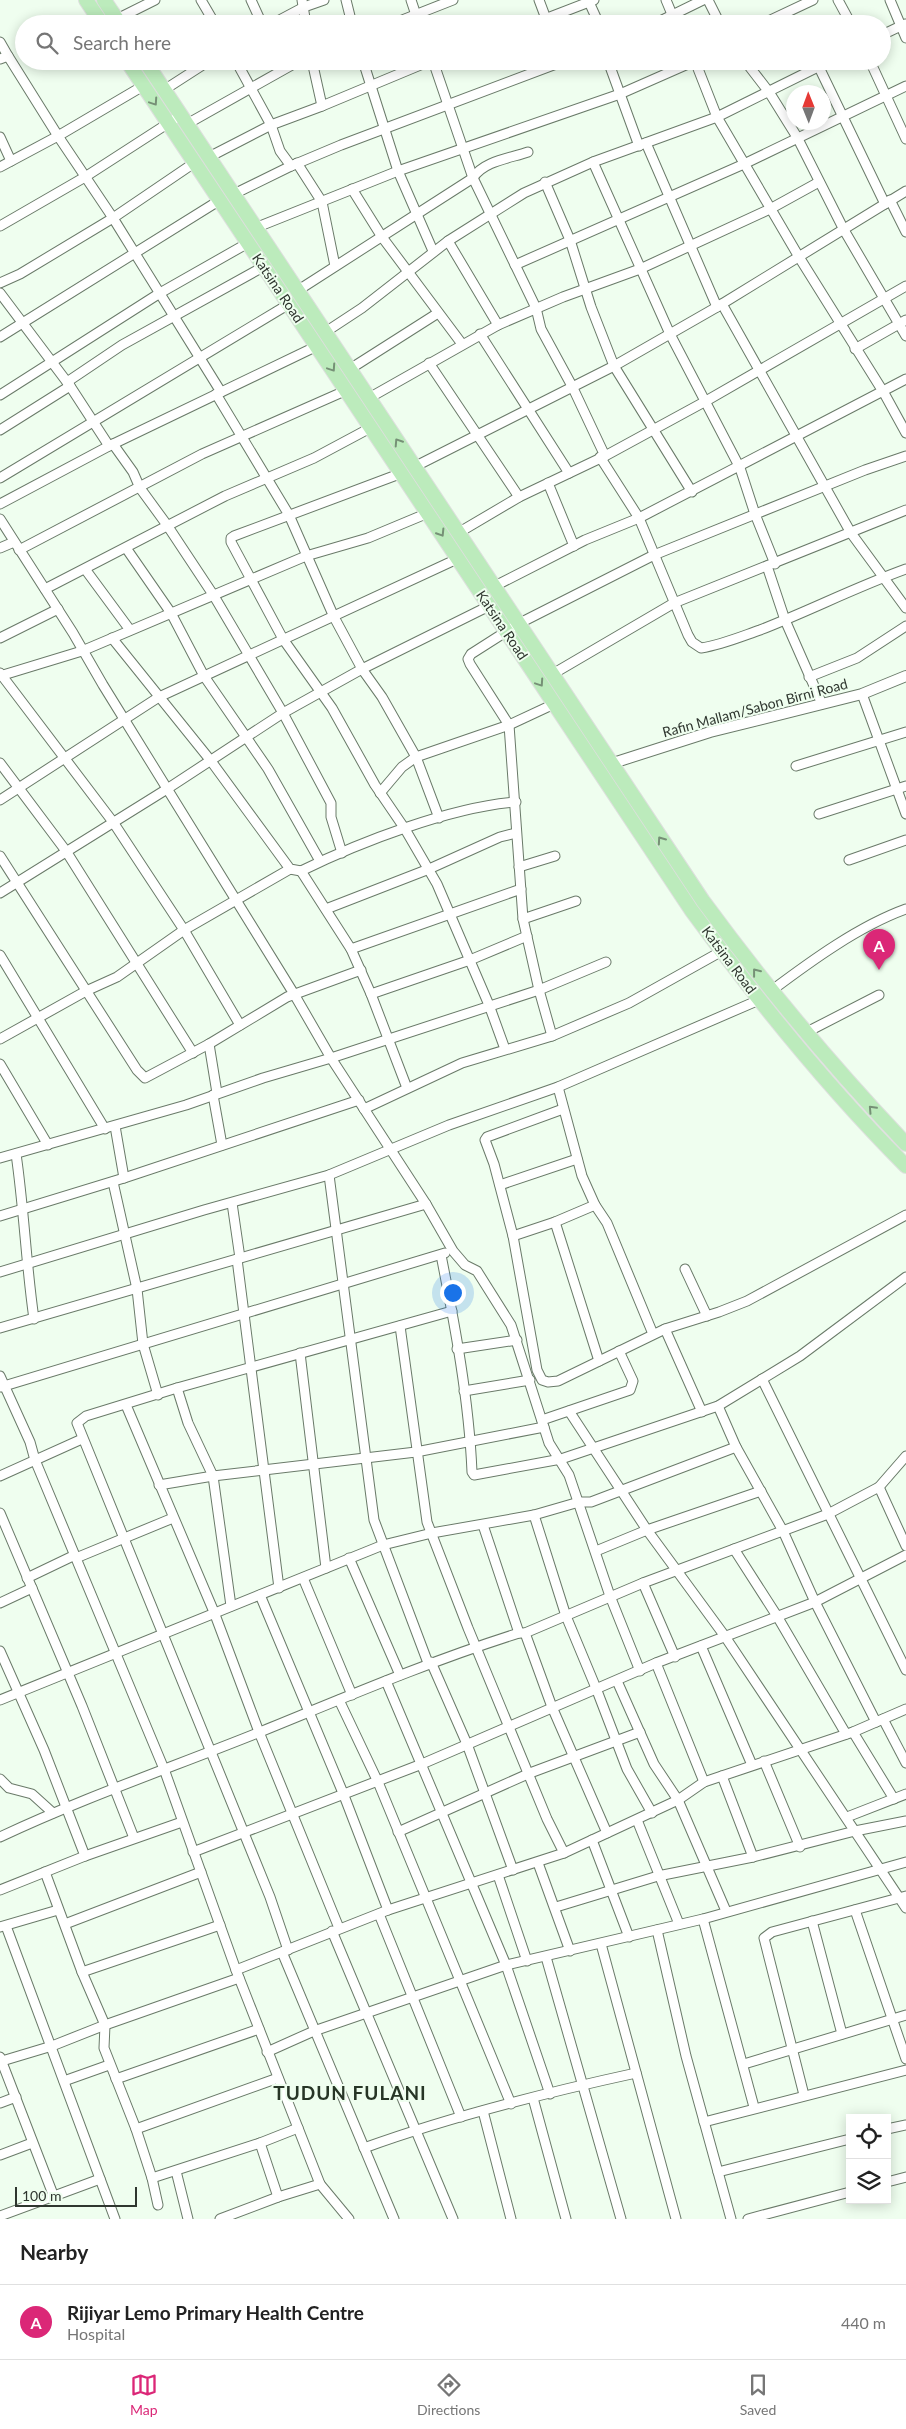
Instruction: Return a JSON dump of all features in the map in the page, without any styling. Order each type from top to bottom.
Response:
[{"type":"highway","points":[[86,0],[96,15]]},
{"type":"highway","points":[[104,0],[114,15]]},
{"type":"highway","name":"Katsina Road","points":[[133,70],[143,86],[179,121],[209,158],[248,243],[263,266],[372,427],[458,533],[703,901],[805,1033],[848,1083],[906,1144]]},
{"type":"highway","name":"Katsina Road","points":[[151,70],[164,90],[179,121],[194,163],[255,228],[324,334],[350,369],[369,398],[408,470],[428,513],[675,886],[759,1000],[839,1095],[906,1166]]},
{"type":"street","points":[[129,15],[155,0]]},
{"type":"street","points":[[201,0],[210,15]]},
{"type":"street","points":[[251,0],[258,15]]},
{"type":"street","points":[[286,15],[303,4],[324,0]]},
{"type":"street","points":[[346,0],[350,15]]},
{"type":"street","points":[[410,0],[416,14],[453,0]]},
{"type":"street","points":[[538,0],[544,15]]},
{"type":"street","points":[[666,0],[672,15]]},
{"type":"street","points":[[681,15],[703,0]]},
{"type":"street","points":[[708,0],[716,15]]},
{"type":"street","points":[[781,15],[812,0]]},
{"type":"street","points":[[838,0],[846,15]]},
{"type":"street","points":[[890,0],[903,25],[906,38]]},
{"type":"street","points":[[560,15],[592,1],[596,15]]},
{"type":"street","points":[[891,31],[903,25]]},
{"type":"street","points":[[0,42],[4,58],[113,218],[200,358],[242,438],[289,515],[334,617],[362,668],[382,697],[416,757],[439,818]]},
{"type":"street","points":[[164,90],[195,70]]},
{"type":"street","points":[[241,70],[271,125],[280,151],[294,165],[322,202],[335,266]]},
{"type":"street","points":[[0,226],[179,121],[251,88],[283,70]]},
{"type":"street","points":[[314,70],[322,106]]},
{"type":"street","points":[[366,70],[386,128],[398,172],[434,251]]},
{"type":"street","points":[[209,158],[271,125],[409,70]]},
{"type":"street","points":[[434,70],[473,178],[536,308],[541,329],[572,386],[603,457],[640,518],[674,603],[692,642],[701,648],[733,640],[786,620],[883,577],[906,569]]},
{"type":"street","points":[[0,337],[226,198],[294,165],[540,70]]},
{"type":"street","points":[[611,70],[643,145],[669,196],[688,245],[719,305],[759,369],[823,487],[851,534],[906,608]]},
{"type":"street","points":[[255,228],[463,148],[620,94],[675,70]]},
{"type":"street","points":[[699,70],[717,117],[770,209],[839,324],[884,393],[906,433]]},
{"type":"street","points":[[752,70],[797,137],[844,230],[885,298],[902,322],[906,336]]},
{"type":"street","points":[[324,334],[362,308],[448,241],[546,182],[593,162],[717,117],[768,92],[806,70]]},
{"type":"street","points":[[820,70],[888,202],[906,232]]},
{"type":"street","points":[[874,70],[906,139]]},
{"type":"street","points":[[0,167],[58,136],[143,86]]},
{"type":"street","points":[[514,266],[744,164],[906,86]]},
{"type":"street","points":[[0,137],[11,161]]},
{"type":"street","points":[[297,291],[473,178],[476,172],[486,166],[528,152]]},
{"type":"street","points":[[593,162],[670,334],[740,468],[771,565],[786,620],[822,704]]},
{"type":"street","points":[[0,283],[20,274],[113,218],[194,163]]},
{"type":"street","points":[[546,182],[570,240],[587,289],[591,307],[614,366],[692,492]]},
{"type":"street","points":[[369,398],[498,325],[536,308],[640,269],[688,245],[770,209],[819,182]]},
{"type":"street","points":[[352,190],[382,237],[462,344]]},
{"type":"street","points":[[505,1049],[489,1005],[451,915],[429,870],[405,829],[380,793],[341,723],[283,639],[231,542],[232,538],[408,470],[614,366],[719,305],[906,191]]},
{"type":"street","points":[[448,241],[498,325]]},
{"type":"street","points":[[0,395],[160,293],[248,243]]},
{"type":"street","points":[[0,430],[69,384],[122,345],[263,266]]},
{"type":"street","points":[[458,533],[519,497],[603,457],[654,430],[906,286]]},
{"type":"street","points":[[0,293],[69,384],[93,422],[133,472],[140,488],[168,525],[214,596],[284,714],[330,803],[331,816],[342,853]]},
{"type":"street","points":[[0,478],[289,304]]},
{"type":"street","points":[[350,369],[438,313]]},
{"type":"street","points":[[855,349],[902,322]]},
{"type":"street","points":[[480,334],[569,473]]},
{"type":"street","points":[[0,504],[111,445],[317,346]]},
{"type":"street","points":[[429,363],[476,436],[519,497]]},
{"type":"street","points":[[494,586],[574,546],[640,518],[740,468],[884,393],[906,379]]},
{"type":"street","points":[[20,550],[202,454],[242,438],[347,390]]},
{"type":"street","points":[[45,589],[85,570],[168,525],[314,458],[372,427]]},
{"type":"street","points":[[552,1036],[539,990],[523,919],[509,725],[468,659],[471,654],[518,624],[654,555],[906,456]]},
{"type":"street","points":[[548,483],[574,546]]},
{"type":"street","points":[[551,674],[674,603],[851,534],[906,510]]},
{"type":"street","points":[[240,1025],[184,930],[113,822],[1,675],[82,651],[306,556],[368,538],[428,513]]},
{"type":"street","points":[[0,519],[58,609],[124,720],[388,1149],[426,1204],[453,1251],[465,1265],[477,1271],[511,1325],[549,1443],[561,1459],[579,1502],[610,1596],[640,1671]]},
{"type":"street","points":[[0,548],[14,542]]},
{"type":"street","points":[[126,548],[171,613],[204,676],[268,769],[320,861]]},
{"type":"street","points":[[0,800],[159,697],[457,559]]},
{"type":"street","points":[[85,570],[130,630]]},
{"type":"street","points":[[0,893],[211,761],[245,736],[362,668],[489,606]]},
{"type":"street","points":[[0,638],[58,609]]},
{"type":"street","points":[[810,677],[857,658],[906,626]]},
{"type":"street","points":[[112,638],[211,761],[290,869]]},
{"type":"street","name":"Rafin Mallam/Sabon Birni Road","points":[[610,764],[710,732],[862,694],[906,676]]},
{"type":"street","points":[[862,694],[906,814]]},
{"type":"street","points":[[380,793],[402,767],[416,757],[509,725],[554,704]]},
{"type":"street","points":[[796,766],[906,732]]},
{"type":"street","points":[[0,763],[66,851],[193,1053]]},
{"type":"street","points":[[819,814],[906,786]]},
{"type":"street","points":[[0,1039],[86,991],[117,977],[184,930],[290,869],[301,871],[320,861],[439,818],[480,807],[516,802]]},
{"type":"street","points":[[326,909],[429,870],[494,839],[516,832]]},
{"type":"street","points":[[849,860],[906,840]]},
{"type":"street","points":[[0,856],[143,1077],[148,1077],[193,1053],[294,994],[361,970]]},
{"type":"street","points":[[519,868],[555,856]]},
{"type":"street","points":[[301,871],[352,949],[389,1038],[407,1088]]},
{"type":"street","points":[[352,949],[521,889]]},
{"type":"street","points":[[523,919],[576,901]]},
{"type":"street","points":[[771,991],[855,934],[886,916],[906,909]]},
{"type":"street","points":[[371,994],[470,960],[527,936]]},
{"type":"street","points":[[364,1109],[462,1063],[552,1036],[629,1003],[722,951]]},
{"type":"street","points":[[0,955],[105,1129]]},
{"type":"street","points":[[0,1158],[115,1126],[331,1058],[539,990],[606,962]]},
{"type":"street","points":[[805,1033],[879,995]]},
{"type":"street","points":[[0,1272],[329,1175],[388,1149],[558,1087],[759,1000]]},
{"type":"street","points":[[209,1044],[222,1145]]},
{"type":"street","points":[[0,1064],[48,1145]]},
{"type":"street","points":[[558,1087],[577,1159],[595,1205],[607,1223],[653,1334]]},
{"type":"street","points":[[0,1216],[113,1182],[359,1100]]},
{"type":"street","points":[[564,1110],[486,1138],[485,1140],[500,1185],[513,1236],[535,1362],[542,1380],[548,1382],[558,1381],[665,1329],[747,1301],[906,1215]]},
{"type":"street","points":[[115,1126],[124,1178]]},
{"type":"street","points":[[16,1154],[24,1208],[26,1264],[34,1318]]},
{"type":"street","points":[[500,1185],[577,1159]]},
{"type":"street","points":[[329,1175],[342,1284],[367,1458],[370,1500],[383,1545],[429,1663],[487,1792],[513,1870]]},
{"type":"street","points":[[113,1182],[137,1289],[143,1344],[158,1395]]},
{"type":"street","points":[[232,1203],[250,1367],[279,1588]]},
{"type":"street","points":[[0,1328],[426,1204]]},
{"type":"street","points":[[513,1236],[555,1222],[595,1205]]},
{"type":"street","points":[[555,1222],[599,1361]]},
{"type":"street","points":[[2,1386],[453,1251]]},
{"type":"street","points":[[441,1255],[452,1311],[464,1391],[472,1472],[474,1475],[561,1459],[718,1406],[807,1351],[906,1277]]},
{"type":"street","points":[[685,1269],[707,1316]]},
{"type":"street","points":[[394,2219],[314,2031],[285,1951],[270,1897],[242,1833],[211,1750],[77,1425],[79,1420],[177,1388],[452,1311]]},
{"type":"street","points":[[400,1326],[425,1512],[476,1646],[564,1853]]},
{"type":"street","points":[[665,1329],[702,1412]]},
{"type":"street","points":[[457,1349],[517,1340]]},
{"type":"street","points":[[159,1485],[213,1476],[314,1466],[416,1452],[470,1442],[543,1423],[569,1411],[630,1390],[633,1381],[619,1351]]},
{"type":"street","points":[[300,1353],[326,1568]]},
{"type":"street","points":[[0,1376],[2,1386],[30,1442],[164,1769],[237,1974],[320,2184],[349,2219]]},
{"type":"street","points":[[762,1379],[906,1670]]},
{"type":"street","points":[[464,1391],[530,1380]]},
{"type":"street","points":[[177,1388],[188,1423],[213,1476],[231,1606]]},
{"type":"street","points":[[126,1405],[214,1612],[336,1930],[365,2013],[453,2219]]},
{"type":"street","points":[[718,1406],[736,1447],[783,1531],[815,1602],[880,1720],[903,1752],[906,1763]]},
{"type":"street","points":[[569,1411],[647,1530],[724,1635],[847,1817],[854,1831],[902,1897],[906,1908]]},
{"type":"street","points":[[0,1476],[82,1439]]},
{"type":"street","points":[[0,1700],[383,1545],[432,1533],[534,1515],[579,1502],[591,1502],[736,1447]]},
{"type":"street","points":[[0,1837],[67,1806],[259,1732],[429,1663],[476,1646],[522,1633],[643,1583],[828,1514],[879,1487],[906,1456]]},
{"type":"street","points":[[879,1487],[906,1546]]},
{"type":"street","points":[[596,1552],[647,1530],[761,1492]]},
{"type":"street","points":[[0,1513],[68,1671],[134,1838]]},
{"type":"street","points":[[534,1515],[566,1616],[627,1769],[652,1813]]},
{"type":"street","points":[[27,1578],[76,1556],[173,1518]]},
{"type":"street","points":[[483,1525],[522,1633],[607,1833]]},
{"type":"street","points":[[734,1549],[894,1799]]},
{"type":"street","points":[[348,1558],[400,1675]]},
{"type":"street","points":[[194,1852],[343,1793],[378,1782],[656,1663],[724,1635],[815,1602],[905,1558]]},
{"type":"street","points":[[303,1578],[352,1695]]},
{"type":"street","points":[[643,1583],[675,1656]]},
{"type":"street","points":[[0,1603],[32,1588]]},
{"type":"street","points":[[260,1595],[343,1793],[388,1910]]},
{"type":"street","points":[[700,1646],[752,1765]]},
{"type":"street","points":[[0,1651],[67,1806],[85,1856]]},
{"type":"street","points":[[656,1663],[704,1782]]},
{"type":"street","points":[[386,1681],[506,1965],[550,2094]]},
{"type":"street","points":[[617,1681],[654,1764],[678,1800],[708,1866],[726,1912]]},
{"type":"street","points":[[339,1700],[378,1782],[458,1980],[511,2104]]},
{"type":"street","points":[[54,2197],[1,2059],[52,2046],[237,1974],[285,1951],[388,1910],[538,1863],[564,1853],[678,1800],[704,1782],[850,1733],[906,1709]]},
{"type":"street","points":[[398,1832],[530,1773],[640,1732]]},
{"type":"street","points":[[764,1761],[800,1847]]},
{"type":"street","points":[[722,1776],[753,1857]]},
{"type":"street","points":[[0,1779],[9,1788],[32,1794],[54,1813]]},
{"type":"street","points":[[0,1792],[9,1788]]},
{"type":"street","points":[[847,1817],[906,1794]]},
{"type":"street","points":[[637,1820],[679,1924]]},
{"type":"street","points":[[556,1907],[658,1876],[800,1847],[854,1831],[906,1821]]},
{"type":"street","points":[[0,1890],[85,1856],[182,1822]]},
{"type":"street","points":[[592,1840],[629,1937]]},
{"type":"street","points":[[267,2052],[314,2031],[411,1996],[506,1965],[703,1919],[906,1862]]},
{"type":"street","points":[[538,1863],[556,1907],[570,1951]]},
{"type":"street","points":[[45,1872],[82,1972],[105,2025],[102,2038],[109,2065],[136,2129],[152,2178],[158,2205]]},
{"type":"street","points":[[65,1924],[201,1872]]},
{"type":"street","points":[[498,1875],[527,1961]]},
{"type":"street","points":[[804,2095],[764,1942],[766,1935],[812,1920],[902,1897]]},
{"type":"street","points":[[58,1910],[3,1926],[52,2046],[115,2219]]},
{"type":"street","points":[[855,1910],[906,2059]]},
{"type":"street","points":[[379,1914],[461,2118]]},
{"type":"street","points":[[703,1919],[744,2064],[754,2107]]},
{"type":"street","points":[[812,1920],[842,2034]]},
{"type":"street","points":[[82,1972],[220,1925]]},
{"type":"street","points":[[657,1930],[686,2056],[731,2219]]},
{"type":"street","points":[[601,1944],[676,2219]]},
{"type":"street","points":[[546,1957],[621,2219]]},
{"type":"street","points":[[744,2064],[906,2015]]},
{"type":"street","points":[[116,2078],[259,2029]]},
{"type":"street","points":[[64,2081],[109,2065]]},
{"type":"street","points":[[704,2122],[754,2107],[906,2070]]},
{"type":"street","points":[[364,2148],[416,2129],[636,2073]]},
{"type":"street","points":[[136,2129],[278,2078]]},
{"type":"street","points":[[0,2103],[16,2098]]},
{"type":"street","points":[[534,2098],[566,2219]]},
{"type":"street","points":[[483,2111],[511,2219]]},
{"type":"street","points":[[891,2128],[906,2125]]},
{"type":"street","points":[[152,2178],[260,2143],[298,2128]]},
{"type":"street","points":[[718,2172],[846,2140]]},
{"type":"street","points":[[0,2155],[32,2143]]},
{"type":"street","points":[[260,2143],[278,2196]]},
{"type":"street","points":[[176,2171],[188,2219]]},
{"type":"street","points":[[891,2181],[906,2177]]},
{"type":"street","points":[[0,2216],[100,2179]]},
{"type":"street","points":[[220,2219],[278,2196],[320,2184]]},
{"type":"street","points":[[748,2219],[846,2193]]},
{"type":"place","name":"Rijiyar Lemo Primary Health Centre","points":[[879,970]]},
{"type":"district","name":"TUDUN FULANI","points":[[350,2093]]}]
